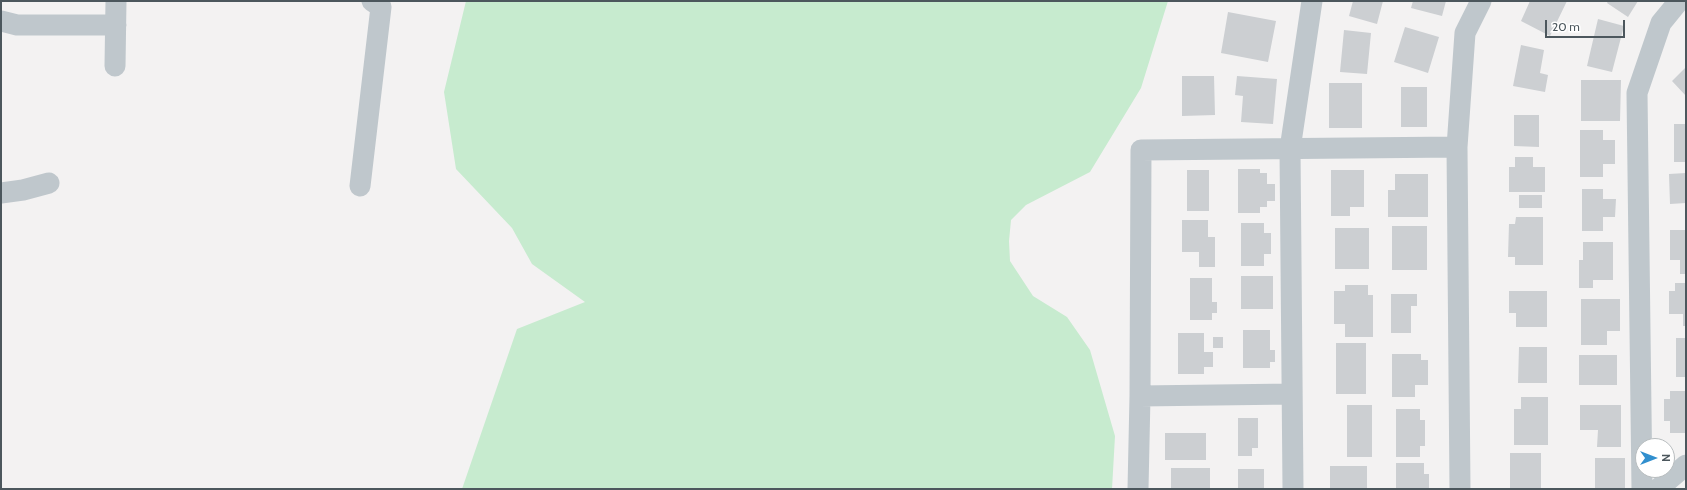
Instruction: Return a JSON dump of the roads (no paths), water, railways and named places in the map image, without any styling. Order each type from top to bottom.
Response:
[{"type":"street","points":[[115,66],[116,1]]},
{"type":"street","points":[[360,186],[382,7],[372,1]]},
{"type":"street","points":[[1293,489],[1290,149],[1312,1]]},
{"type":"street","points":[[1460,489],[1457,147],[1465,33],[1480,1]]},
{"type":"street","points":[[1642,489],[1637,93],[1661,23],[1679,1]]},
{"type":"street","points":[[1,21],[16,24],[116,24]]},
{"type":"street","points":[[1138,489],[1141,150],[1457,147]]},
{"type":"street","points":[[1,193],[23,190],[49,183]]},
{"type":"street","points":[[1140,396],[1292,394]]},
{"type":"street","points":[[1658,489],[1686,464]]}]
